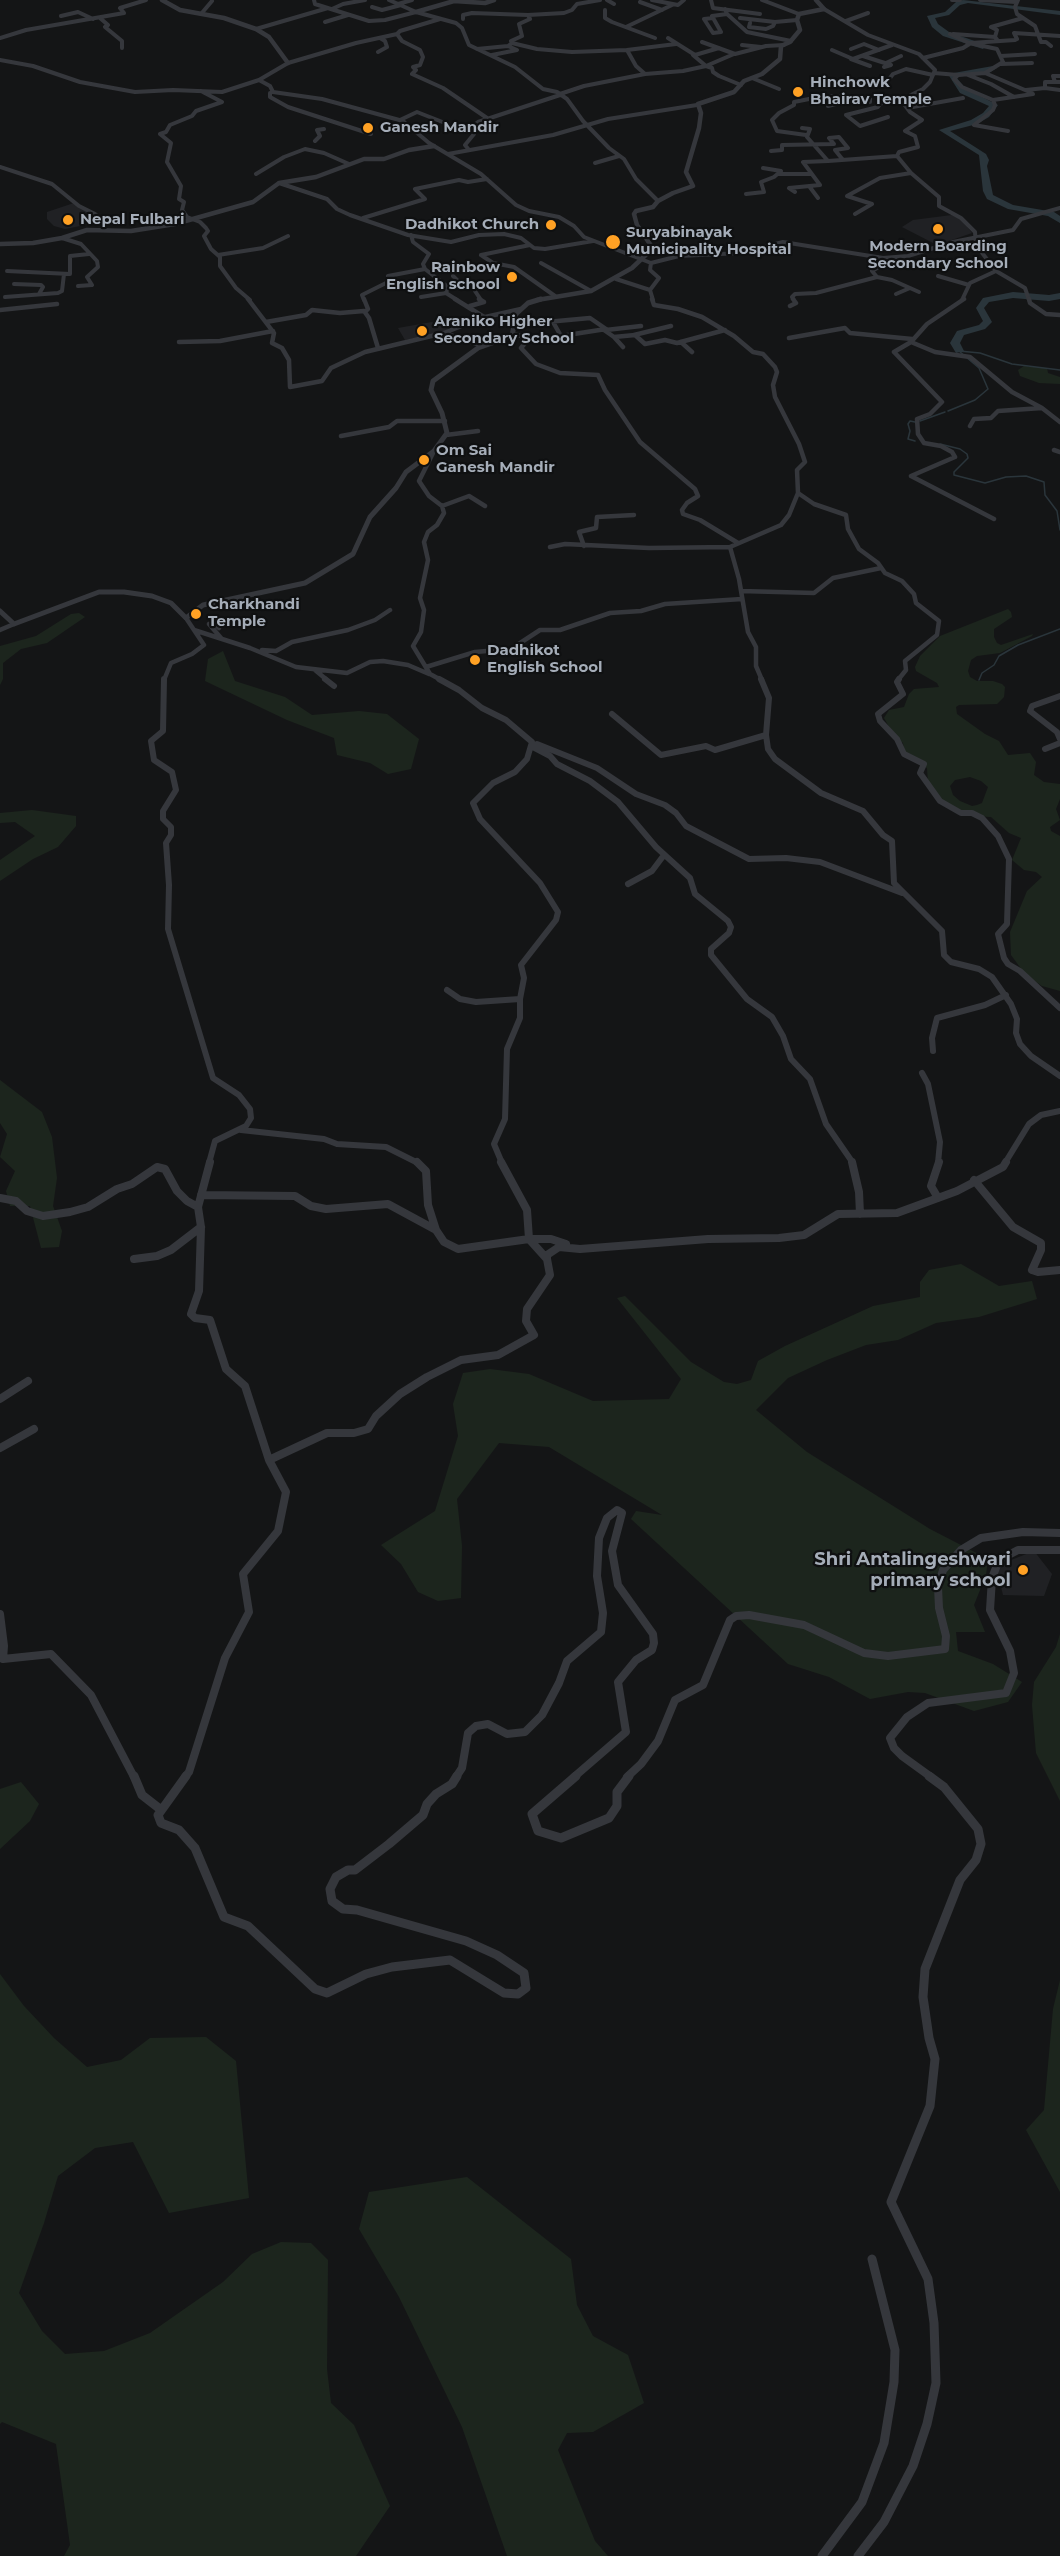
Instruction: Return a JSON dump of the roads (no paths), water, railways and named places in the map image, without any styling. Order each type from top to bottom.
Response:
[{"type":"street","points":[[0,38],[26,30],[123,14],[125,12],[120,8],[146,0]]},
{"type":"street","points":[[162,0],[180,9],[256,29],[269,37],[288,63]]},
{"type":"street","points":[[314,0],[315,4],[374,21],[454,1],[485,3],[494,0]]},
{"type":"street","points":[[256,29],[365,0]]},
{"type":"street","points":[[389,0],[416,12],[459,25],[466,42],[515,67],[543,89],[560,94],[624,159],[636,179],[658,201]]},
{"type":"street","points":[[372,7],[382,10],[412,0]]},
{"type":"street","points":[[463,19],[462,15],[472,14],[564,13],[572,10],[577,4],[600,0]]},
{"type":"street","points":[[607,0],[614,4]]},
{"type":"street","points":[[644,0],[640,3],[662,10]]},
{"type":"street","points":[[652,0],[672,4],[680,4],[684,0]]},
{"type":"street","points":[[711,0],[711,7],[740,9],[760,14]]},
{"type":"street","points":[[762,0],[798,17]]},
{"type":"street","points":[[816,0],[824,9],[854,28],[923,58],[933,66],[930,82],[923,89],[901,100],[880,104],[848,101],[828,106]]},
{"type":"street","points":[[952,0],[960,0]]},
{"type":"street","points":[[980,0],[1016,4],[1017,14],[1035,26],[1041,42],[1046,42],[1051,46]]},
{"type":"street","points":[[201,14],[212,1]]},
{"type":"street","points":[[740,9],[743,3]]},
{"type":"street","points":[[626,27],[672,4]]},
{"type":"street","points":[[725,9],[739,27],[747,32],[791,41]]},
{"type":"street","points":[[740,18],[775,22],[824,9]]},
{"type":"street","points":[[605,10],[605,18],[655,38]]},
{"type":"street","points":[[61,15],[78,12],[93,19]]},
{"type":"street","points":[[846,21],[868,13]]},
{"type":"street","points":[[722,38],[710,29],[704,19],[713,18],[713,15],[727,14]]},
{"type":"street","points":[[325,22],[348,15]]},
{"type":"street","points":[[510,44],[511,40],[522,36],[519,24],[530,19],[528,15]]},
{"type":"street","points":[[469,150],[465,145],[474,134],[471,128],[488,118],[584,86],[645,74],[706,66],[735,54],[761,47],[784,45],[791,41],[800,28],[798,17]]},
{"type":"street","points":[[100,18],[108,25],[105,27],[122,40],[122,48]]},
{"type":"street","points":[[713,18],[722,31],[716,33]]},
{"type":"street","points":[[997,39],[997,30],[992,27],[1023,18]]},
{"type":"street","points":[[0,60],[33,66],[80,82],[135,92],[222,92],[259,80],[288,63],[397,34],[400,31],[440,19]]},
{"type":"street","points":[[750,23],[749,27],[766,29],[775,22]]},
{"type":"street","points":[[1001,64],[1003,62],[997,49],[968,44],[950,35],[1015,40],[1014,33],[1060,36]]},
{"type":"street","points":[[397,34],[402,41],[420,50],[423,57],[420,64],[413,67],[416,70],[412,74],[443,88],[488,118]]},
{"type":"street","points":[[378,52],[387,47],[385,41],[380,38]]},
{"type":"street","points":[[668,38],[712,68],[713,72],[719,76],[741,86]]},
{"type":"street","points":[[923,58],[934,57],[934,54],[968,44],[997,39]]},
{"type":"street","points":[[702,42],[735,54]]},
{"type":"street","points":[[489,55],[517,50],[510,44]]},
{"type":"street","points":[[477,49],[510,44],[541,50],[627,50],[675,44]]},
{"type":"street","points":[[851,49],[864,44],[879,50]]},
{"type":"street","points":[[742,45],[761,47]]},
{"type":"street","points":[[448,154],[553,135],[608,119],[698,105],[734,92],[752,78],[762,74],[780,59],[781,48],[784,45]]},
{"type":"street","points":[[851,58],[892,45]]},
{"type":"street","points":[[693,55],[698,56],[719,48]]},
{"type":"street","points":[[627,50],[645,74]]},
{"type":"street","points":[[832,50],[870,66]]},
{"type":"street","points":[[1001,56],[1035,54]]},
{"type":"street","points":[[862,56],[885,65],[901,56]]},
{"type":"street","points":[[1020,56],[1024,60]]},
{"type":"street","points":[[985,73],[1001,64],[1032,63]]},
{"type":"street","points":[[890,78],[893,74],[906,69],[933,74],[985,73],[1033,94],[993,100],[962,87],[954,79],[956,74]]},
{"type":"street","points":[[965,74],[991,84],[1014,97]]},
{"type":"street","points":[[1058,82],[1053,76],[1060,76]]},
{"type":"street","points":[[752,78],[779,89]]},
{"type":"street","points":[[259,80],[270,86],[276,93],[322,99],[400,120],[418,131],[435,146],[487,179],[502,195],[516,205],[529,211],[562,219],[574,226],[584,237],[651,264],[679,256],[741,253],[787,242],[878,257],[912,256],[927,249],[1013,230],[1019,220],[1060,208]]},
{"type":"street","points":[[1045,88],[1045,82],[1058,82]]},
{"type":"street","points":[[1025,90],[1045,88],[1060,90]]},
{"type":"street","points":[[201,91],[222,102],[196,111],[192,116],[172,124],[166,132],[160,134],[171,144],[167,162],[181,186],[179,199],[184,202],[182,210],[206,228],[208,231],[204,236],[211,249],[218,255],[220,266],[236,288],[251,301],[273,331],[272,343],[282,348],[289,360],[290,387],[322,381],[331,368],[378,348],[444,333],[484,317],[521,309]]},
{"type":"street","points":[[270,93],[270,97],[288,107],[371,134]]},
{"type":"street","points":[[828,161],[806,135],[777,131],[772,120],[778,113],[794,105],[796,101],[824,96],[866,97],[870,99],[870,102]]},
{"type":"street","points":[[907,108],[963,98]]},
{"type":"street","points":[[795,192],[789,188],[820,186],[803,162],[897,156],[899,152],[919,146],[915,136],[905,131],[922,120],[901,100]]},
{"type":"street","points":[[993,100],[995,105],[993,110],[974,125],[1008,131]]},
{"type":"street","points":[[880,104],[878,107],[846,115],[860,126],[888,117]]},
{"type":"street","points":[[442,506],[429,496],[419,481],[448,428],[431,390],[431,384],[445,370],[483,346],[509,338],[513,334],[516,314],[531,301],[591,291],[616,279],[642,260],[652,249],[637,225],[634,214],[653,207],[658,201],[693,186],[686,172],[699,128],[701,113],[698,105]]},
{"type":"street","points":[[400,120],[417,112],[445,123]]},
{"type":"street","points":[[802,128],[810,129],[806,135]]},
{"type":"street","points":[[315,141],[320,136],[317,130],[324,129]]},
{"type":"street","points":[[771,151],[782,150],[782,145],[834,144],[829,138],[838,137],[848,148],[835,150],[843,160]]},
{"type":"street","points":[[0,244],[33,243],[62,238],[87,230],[131,231],[191,219],[254,202],[279,183],[316,177],[348,164],[368,159],[384,159],[410,150],[435,146]]},
{"type":"street","points":[[256,174],[284,157],[305,149],[324,153],[348,164]]},
{"type":"street","points":[[595,163],[619,156]]},
{"type":"street","points":[[897,156],[911,174],[939,197],[941,208],[965,221],[975,232],[976,244],[996,271],[1021,285],[1030,303],[1046,314],[1060,315]]},
{"type":"street","points":[[0,167],[52,184],[79,206],[95,214],[105,223],[105,230]]},
{"type":"street","points":[[763,168],[781,171],[779,174]]},
{"type":"street","points":[[746,194],[764,192],[759,184],[779,174],[811,174]]},
{"type":"street","points":[[838,201],[880,178],[911,174]]},
{"type":"street","points":[[362,218],[425,199],[415,189],[459,180],[468,182],[487,179]]},
{"type":"street","points":[[279,183],[327,199],[337,209],[411,235],[452,242],[479,235],[504,234],[521,238],[530,245]]},
{"type":"street","points":[[809,186],[818,198]]},
{"type":"street","points":[[847,196],[872,204],[855,214]]},
{"type":"street","points":[[645,236],[675,231]]},
{"type":"street","points":[[411,235],[413,242],[429,254],[423,264],[425,269],[448,287]]},
{"type":"street","points":[[218,255],[263,248],[288,236]]},
{"type":"street","points":[[62,238],[81,244],[96,259],[98,265],[87,277],[92,285],[78,286]]},
{"type":"street","points":[[555,296],[514,267],[493,263],[481,255],[530,245],[549,249],[593,241]]},
{"type":"street","points":[[7,271],[70,274],[70,256],[89,254]]},
{"type":"street","points":[[877,277],[872,271],[877,268],[878,257]]},
{"type":"street","points":[[541,263],[591,291]]},
{"type":"street","points":[[650,290],[659,278],[651,270],[651,264]]},
{"type":"street","points":[[378,348],[362,294],[392,280],[388,276],[390,275],[425,269]]},
{"type":"street","points":[[994,519],[911,476],[955,456],[949,450],[924,443],[918,434],[917,419],[930,414],[942,402],[894,352],[911,340],[927,324],[940,317],[949,307],[964,299],[969,285],[996,271]]},
{"type":"street","points":[[5,297],[62,291],[64,274]]},
{"type":"street","points":[[446,293],[448,287],[459,282],[453,276]]},
{"type":"street","points":[[938,276],[969,285]]},
{"type":"street","points":[[790,306],[796,303],[792,297],[795,294],[813,293],[877,277],[892,280],[919,292]]},
{"type":"street","points":[[616,279],[650,290]]},
{"type":"street","points":[[470,306],[484,302],[477,297],[479,294],[473,288],[489,283]]},
{"type":"street","points":[[14,284],[41,285],[43,287],[39,294]]},
{"type":"street","points":[[896,294],[910,288]]},
{"type":"street","points":[[550,547],[565,544],[649,548],[730,547],[781,525],[789,515],[798,494],[796,470],[805,464],[805,460],[772,385],[777,372],[775,368],[763,354],[753,352],[725,330],[696,315],[654,304],[650,290]]},
{"type":"street","points":[[421,297],[446,293],[470,306],[484,317]]},
{"type":"street","points":[[0,309],[57,304]]},
{"type":"street","points":[[266,322],[306,315],[312,310],[340,313],[366,311]]},
{"type":"street","points":[[514,325],[590,318],[614,337],[622,347]]},
{"type":"street","points":[[553,322],[561,336],[640,326]]},
{"type":"street","points":[[614,337],[634,335],[671,326]]},
{"type":"street","points":[[789,338],[845,328],[850,333],[911,340],[935,352],[967,357],[997,377],[1012,392],[1042,408],[1060,422]]},
{"type":"street","points":[[634,335],[645,344],[665,340],[674,343],[725,330]]},
{"type":"street","points":[[179,342],[220,341],[273,331]]},
{"type":"street","points":[[444,333],[483,346]]},
{"type":"street","points":[[513,334],[525,337],[526,342],[521,348],[536,364],[560,373],[598,375],[605,390],[640,442],[695,489],[698,496],[687,503],[682,510],[683,514],[707,523],[738,543]]},
{"type":"street","points":[[681,342],[692,352]]},
{"type":"street","points":[[970,426],[974,419],[991,418],[998,411],[1042,408]]},
{"type":"street","points":[[341,436],[389,427],[397,422],[445,421]]},
{"type":"street","points":[[446,435],[478,431]]},
{"type":"street","points":[[1054,450],[1060,452]]},
{"type":"street","points":[[186,618],[203,605],[304,583],[353,554],[370,517],[396,488],[406,472],[435,451]]},
{"type":"street","points":[[798,494],[814,504],[846,515],[848,529],[860,549],[885,573],[902,580],[914,594],[916,603],[939,621],[937,635],[905,661],[906,670],[897,682],[903,694],[878,714],[880,721],[897,739],[904,754],[924,764],[920,773],[940,801],[961,813],[972,813],[982,818],[998,836],[1009,859],[1007,924],[998,934],[1004,958],[1008,964],[1020,970],[1060,1008]]},
{"type":"street","points":[[442,506],[468,496],[485,506]]},
{"type":"street","points":[[430,674],[412,646],[421,632],[424,610],[420,598],[428,560],[424,542],[428,532],[442,519],[442,506]]},
{"type":"street","points":[[584,546],[579,532],[596,528],[597,517],[634,515]]},
{"type":"street","points":[[730,547],[748,632],[756,646],[756,666],[769,698],[766,735],[768,749],[775,759],[821,793],[863,811],[883,835],[892,841],[894,883],[942,931],[944,955],[951,962],[987,971],[1006,995],[1017,1019],[1016,1033],[1020,1044],[1031,1056],[1060,1076]]},
{"type":"street","points":[[741,591],[814,593],[833,578],[881,568]]},
{"type":"street","points":[[0,630],[99,592],[152,596],[171,603],[186,618],[204,645],[192,654],[171,663],[164,676],[163,731],[151,741],[154,760],[172,772],[176,790],[163,811],[163,819],[171,827],[171,835],[166,843],[169,885],[168,929],[213,1077],[239,1095],[250,1109],[251,1118],[237,1131],[215,1141],[198,1207],[201,1227],[199,1291],[191,1314],[195,1318],[210,1320],[226,1369],[245,1386],[269,1460],[286,1492],[278,1531],[243,1574],[249,1612],[221,1669],[189,1772],[174,1795],[160,1809],[158,1815],[161,1823],[179,1830],[195,1848],[224,1917],[248,1926],[315,1989],[327,1993],[366,1974],[392,1967],[450,1960],[504,1993],[518,1994],[526,1988],[524,1973],[496,1955],[466,1941],[357,1910],[343,1910],[332,1901],[330,1889],[336,1877],[348,1870],[355,1870],[389,1844],[423,1815],[427,1804],[436,1794],[452,1784],[462,1768],[468,1733],[476,1726],[488,1724],[507,1734],[525,1732],[542,1715],[560,1683],[567,1661],[601,1632],[603,1613],[597,1576],[599,1539],[611,1514],[617,1510],[622,1513],[612,1551],[618,1585],[653,1634],[654,1643],[652,1650],[636,1660],[618,1682],[626,1732],[532,1814],[538,1831],[561,1838],[609,1818],[616,1806],[617,1792],[624,1780],[641,1764],[658,1741],[675,1700],[703,1685],[730,1620],[736,1616],[749,1615],[804,1625],[864,1653],[888,1656],[945,1649],[946,1636],[939,1608],[938,1587],[944,1570],[961,1550],[981,1538],[1023,1532],[1060,1533]]},
{"type":"street","points":[[426,667],[476,652],[511,649],[540,630],[560,630],[602,615],[641,611],[665,604],[742,599]]},
{"type":"street","points":[[250,648],[276,651],[292,642],[348,630],[375,620],[390,610]]},
{"type":"street","points":[[0,611],[14,624]]},
{"type":"street","points":[[219,628],[213,623],[209,624],[223,640]]},
{"type":"street","points":[[194,630],[296,666],[315,670],[347,673],[370,662],[383,661],[408,665],[459,690],[482,708],[506,720],[557,764],[590,781],[618,802],[664,855],[690,879],[695,894],[728,921],[731,927],[729,933],[711,949],[711,956],[747,999],[772,1017],[783,1036],[791,1059],[810,1079],[826,1124],[853,1164],[860,1214]]},
{"type":"street","points":[[315,670],[334,686]]},
{"type":"street","points":[[1045,749],[1060,741],[1057,732],[1030,711],[1032,706],[1060,696]]},
{"type":"street","points":[[612,714],[660,755],[706,746],[715,750],[766,735]]},
{"type":"street","points":[[532,744],[597,768],[636,794],[665,805],[693,831],[749,859],[804,858],[820,861],[902,893]]},
{"type":"street","points":[[532,744],[527,759],[515,772],[493,783],[473,803],[480,819],[540,883],[558,912],[556,920],[521,965],[524,978],[520,999],[520,1018],[507,1049],[505,1119],[494,1144],[508,1178],[527,1210],[529,1239],[547,1259]]},
{"type":"street","points":[[628,884],[652,871],[664,855]]},
{"type":"street","points":[[447,990],[460,999],[476,1002],[520,999]]},
{"type":"street","points":[[933,1051],[932,1038],[937,1018],[985,1005],[1006,995]]},
{"type":"street","points":[[922,1073],[928,1084],[940,1142],[939,1161],[931,1186],[938,1198]]},
{"type":"street","points":[[269,1460],[327,1433],[354,1433],[368,1429],[376,1416],[400,1394],[427,1377],[461,1360],[498,1355],[534,1335],[526,1321],[527,1310],[550,1275],[547,1255],[559,1247],[580,1249],[804,1235],[838,1214],[897,1214],[938,1198],[1003,1167],[1029,1125],[1041,1115],[1060,1111]]},
{"type":"street","points":[[237,1131],[255,1130],[324,1139],[337,1144],[386,1147],[417,1162],[426,1171],[428,1205],[436,1230],[444,1242],[458,1249],[529,1239],[551,1239],[580,1249]]},
{"type":"street","points":[[0,1198],[16,1201],[27,1211],[43,1216],[70,1212],[88,1207],[117,1189],[132,1184],[157,1167],[165,1169],[177,1191],[198,1207]]},
{"type":"street","points":[[974,1180],[1012,1227],[1041,1243],[1041,1250],[1032,1270],[1038,1272],[1060,1270]]},
{"type":"street","points":[[201,1195],[296,1197],[311,1206],[326,1209],[388,1204],[436,1230]]},
{"type":"street","points":[[134,1259],[157,1256],[171,1250],[201,1227]]},
{"type":"street","points":[[1,1398],[28,1382]]},
{"type":"street","points":[[0,1448],[34,1429]]},
{"type":"street","points":[[858,2556],[884,2522],[913,2466],[927,2424],[936,2383],[934,2323],[928,2279],[891,2202],[930,2106],[935,2058],[929,2038],[923,1997],[925,1969],[960,1880],[976,1860],[981,1844],[978,1829],[944,1787],[902,1756],[894,1748],[890,1738],[907,1717],[928,1703],[1006,1693],[1014,1673],[1010,1652],[990,1610],[992,1578],[999,1560],[1018,1550],[1060,1550]]},
{"type":"street","points":[[0,1614],[4,1646],[3,1659],[51,1654],[91,1695],[142,1794],[160,1809]]},
{"type":"street","points":[[822,2556],[862,2502],[884,2443],[894,2382],[895,2350],[872,2259]]},
{"type":"waterway","points":[[983,47],[946,34],[935,25],[931,16],[947,14],[958,3],[968,1],[1060,13]]},
{"type":"waterway","points":[[993,68],[951,76],[963,91],[994,105],[986,115],[974,122],[943,130],[982,154],[985,160],[983,166],[990,197],[1011,207],[1051,214],[1060,220]]},
{"type":"waterway","points":[[959,351],[955,343],[960,333],[982,327],[988,322],[980,308],[986,300],[1013,295],[1049,298],[1060,296]]},
{"type":"waterway","points":[[948,411],[975,400],[988,389],[979,368],[959,351],[980,353],[1012,364],[1060,370]]},
{"type":"waterway","points":[[920,421],[945,412]]},
{"type":"waterway","points":[[915,422],[910,421],[908,424],[910,431],[908,439],[915,441]]},
{"type":"waterway","points":[[940,444],[960,449],[967,454],[968,458],[954,472],[954,475],[985,483],[1006,477],[1026,476],[1044,482],[1045,495],[1057,511],[1060,530]]},
{"type":"waterway","points":[[979,680],[982,673],[994,665],[999,656],[1018,645],[1060,629]]},
{"type":"place","name":"Hinchowk Bhairav Temple","points":[[798,92]]},
{"type":"place","name":"Ganesh Mandir","points":[[368,128]]},
{"type":"place","name":"Nepal Fulbari","points":[[68,220]]},
{"type":"place","name":"Dadhikot Church","points":[[551,225]]},
{"type":"place","name":"Modern Boarding Secondary School","points":[[938,229]]},
{"type":"place","name":"Suryabinayak Municipality Hospital","points":[[613,242]]},
{"type":"place","name":"Rainbow English school","points":[[512,277]]},
{"type":"place","name":"Araniko Higher Secondary School","points":[[422,331]]},
{"type":"place","name":"Om Sai Ganesh Mandir","points":[[424,460]]},
{"type":"place","name":"Charkhandi Temple","points":[[196,614]]},
{"type":"place","name":"Dadhikot English School","points":[[475,660]]},
{"type":"place","name":"Shri Antalingeshwari primary school","points":[[1023,1570]]}]
